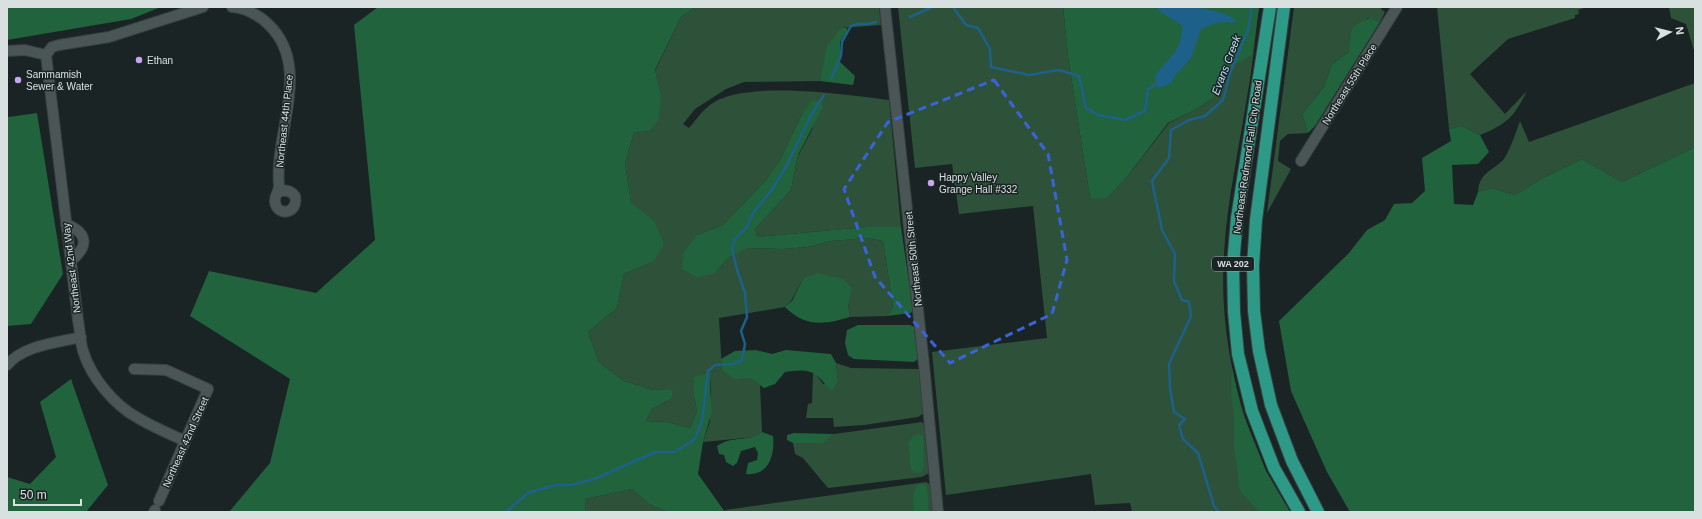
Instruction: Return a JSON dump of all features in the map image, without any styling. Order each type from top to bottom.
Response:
[{"type":"main road","name":"Northeast Redmond Fall City Road","points":[[1270,7],[1237,218],[1233,265],[1234,312],[1238,354],[1252,411],[1274,468],[1299,512]]},
{"type":"main road","name":"Northeast Redmond Fall City Road","points":[[1284,7],[1256,220],[1253,266],[1254,311],[1259,351],[1271,404],[1292,461],[1318,512]]},
{"type":"street","points":[[7,51],[49,51],[59,45],[109,37],[203,7]]},
{"type":"street","name":"Northeast 44th Place","points":[[232,7],[250,12],[263,19],[274,29],[283,43],[288,57],[290,72],[289,92],[279,169],[279,192]]},
{"type":"street","name":"Northeast 50th Street","points":[[885,7],[925,372],[938,512]]},
{"type":"street","name":"Northeast 55th Place","points":[[1301,161],[1397,7]]},
{"type":"street","name":"Northeast 42nd Way","points":[[49,51],[66,224],[83,350],[98,380],[113,398],[128,412],[185,441]]},
{"type":"street","points":[[66,224],[77,228],[81,233],[84,243],[81,252],[71,261]]},
{"type":"street","points":[[7,365],[15,357],[27,350],[81,337]]},
{"type":"street","name":"Northeast 42nd Street","points":[[134,369],[166,370],[208,389],[156,508]]},
{"type":"highlighted area","points":[[994,80],[1048,154],[1067,260],[1052,314],[950,363],[875,277],[844,189],[888,122]]},
{"type":"green space","points":[[7,7],[161,7],[131,19],[7,40]]},
{"type":"green space","points":[[378,7],[696,7],[681,17],[655,70],[661,94],[659,119],[649,131],[634,133],[625,163],[631,203],[654,220],[664,244],[653,262],[624,274],[617,308],[588,332],[599,362],[624,381],[653,390],[666,389],[673,391],[671,399],[652,409],[646,421],[667,422],[690,428],[697,411],[694,397],[694,377],[711,373],[710,391],[712,411],[703,442],[698,474],[725,512],[668,512],[649,504],[632,489],[585,499],[586,512],[229,512],[270,463],[290,379],[190,316],[209,271],[316,293],[375,240],[354,25]]},
{"type":"green space","points":[[696,7],[879,7],[881,25],[841,28],[820,81],[744,82],[726,89],[695,109],[683,124],[689,128],[710,105],[725,97],[745,93],[796,91],[889,100],[901,227],[866,227],[757,237],[755,229],[791,190],[798,156],[813,128],[802,114],[780,160],[765,181],[723,225],[697,235],[715,273],[728,258],[747,248],[783,249],[808,247],[831,241],[866,238],[883,241],[893,307],[887,316],[850,317],[848,304],[803,279],[791,301],[785,307],[719,318],[722,371],[735,378],[750,378],[760,385],[762,432],[756,437],[703,442],[710,421],[711,373],[694,397],[697,411],[690,428],[667,422],[646,421],[652,409],[671,399],[666,389],[653,390],[624,381],[599,362],[588,332],[617,308],[624,274],[653,262],[654,220],[631,204],[625,163],[634,133],[649,131],[661,94],[655,71],[681,17]]},
{"type":"green space","points":[[898,7],[1063,7],[1068,57],[1090,198],[1107,198],[1127,177],[1169,123],[1195,110],[1214,98],[1220,73],[1259,7],[1250,79],[1225,234],[1223,280],[1224,308],[1231,364],[1245,418],[1254,445],[1265,470],[1290,512],[1132,512],[1130,503],[1095,505],[1091,474],[946,495],[932,352],[1047,338],[1033,206],[959,214],[952,164],[915,168]]},
{"type":"green space","points":[[1063,7],[1259,7],[1252,55],[1220,73],[1214,98],[1195,110],[1168,123],[1127,177],[1107,198],[1090,198],[1068,57]]},
{"type":"green space","points":[[1294,7],[1382,7],[1381,9],[1385,12],[1380,22],[1368,18],[1350,35],[1349,52],[1332,64],[1324,87],[1302,114],[1308,133],[1288,134],[1280,141],[1278,161],[1291,169],[1267,213]]},
{"type":"green space","points":[[1437,7],[1587,7],[1578,10],[1579,14],[1575,15],[1575,18],[1508,39],[1470,74],[1505,114],[1527,91],[1509,119],[1497,127],[1480,135],[1462,126],[1449,129]]},
{"type":"green space","points":[[1669,7],[1695,7],[1695,54],[1686,24],[1671,18]]},
{"type":"green space","points":[[1370,18],[1380,22],[1315,126],[1308,133],[1302,114],[1324,87],[1332,64],[1349,52],[1351,34],[1354,27]]},
{"type":"green space","points":[[841,28],[847,28],[847,32],[840,42],[840,62],[855,76],[853,85],[820,81],[827,46]]},
{"type":"green space","points":[[1695,83],[1695,147],[1622,182],[1582,159],[1543,178],[1515,195],[1491,188],[1478,192],[1481,180],[1487,172],[1500,163],[1506,156],[1520,121],[1529,142]]},
{"type":"green space","points":[[813,100],[821,102],[823,107],[798,155],[791,190],[755,229],[757,237],[866,227],[901,227],[913,309],[911,313],[887,316],[893,307],[883,241],[866,238],[831,241],[808,247],[783,249],[748,248],[728,258],[715,273],[697,277],[682,269],[684,252],[697,235],[723,225],[765,181],[780,160],[802,114]]},
{"type":"green space","points":[[37,113],[63,274],[31,324],[7,326],[7,116]]},
{"type":"green space","points":[[1462,126],[1480,135],[1489,152],[1478,164],[1452,165],[1454,204],[1473,205],[1478,192],[1491,188],[1515,195],[1543,178],[1582,159],[1622,182],[1695,147],[1695,512],[1350,512],[1327,472],[1291,391],[1279,321],[1349,253],[1367,230],[1385,220],[1394,204],[1412,203],[1425,191],[1422,158],[1451,141],[1449,129]]},
{"type":"green space","points":[[817,273],[842,279],[852,288],[848,304],[850,317],[823,323],[808,321],[792,314],[785,307],[792,301],[803,279]]},
{"type":"green space","points":[[858,325],[910,325],[914,327],[918,359],[914,362],[854,359],[848,355],[845,343],[847,330]]},
{"type":"green space","points":[[756,350],[772,354],[786,350],[831,354],[836,363],[838,381],[832,391],[820,378],[809,371],[785,372],[775,384],[764,388],[750,378],[735,379],[722,371],[721,359],[735,351]]},
{"type":"green space","points":[[836,363],[851,368],[919,369],[924,413],[918,417],[864,425],[834,427],[833,418],[806,418],[808,404],[812,403],[813,373],[816,374],[823,384],[838,381]]},
{"type":"green space","points":[[1232,368],[1241,409],[1266,471],[1290,512],[1260,512],[1240,491],[1234,446],[1234,415],[1231,392]]},
{"type":"green space","points":[[71,379],[108,485],[86,512],[7,512],[7,477],[30,484],[56,457],[40,402]]},
{"type":"green space","points":[[922,422],[925,426],[929,473],[922,477],[828,488],[803,458],[795,454],[793,443],[822,443],[834,434]]},
{"type":"green space","points":[[762,432],[773,436],[773,450],[769,463],[760,472],[746,474],[748,463],[757,460],[758,453],[755,447],[741,451],[737,463],[733,466],[726,462],[724,455],[719,454],[717,446],[728,441],[751,437]]},
{"type":"green space","points":[[794,433],[834,434],[823,443],[793,443],[787,440],[787,435]]},
{"type":"green space","points":[[919,434],[923,436],[924,465],[921,472],[915,473],[911,470],[908,443],[914,435]]},
{"type":"green space","points":[[926,482],[931,485],[933,512],[725,512],[725,510]]},
{"type":"green space","points":[[921,484],[926,485],[928,512],[914,511],[913,496],[916,487]]},
{"type":"green space","points":[[632,489],[649,504],[668,512],[586,512],[585,499]]},
{"type":"water","points":[[1156,7],[1208,9],[1227,15],[1236,20],[1233,23],[1217,23],[1201,29],[1191,58],[1177,73],[1171,83],[1159,88],[1156,84],[1155,76],[1177,48],[1180,42],[1182,26],[1162,13]]},
{"type":"waterway","points":[[910,17],[932,7]]},
{"type":"waterway","points":[[953,7],[966,25],[978,28],[990,49],[991,67],[1029,75],[1059,70],[1079,76],[1086,108],[1098,115],[1125,120],[1145,111],[1148,89],[1156,84]]},
{"type":"waterway","name":"Evans Creek","points":[[1219,512],[1214,506],[1198,453],[1183,439],[1179,425],[1185,419],[1174,412],[1170,388],[1169,364],[1191,316],[1189,302],[1182,300],[1174,281],[1175,254],[1162,230],[1152,181],[1169,158],[1171,130],[1189,120],[1205,116],[1223,100],[1230,73],[1248,30],[1252,7]]},
{"type":"waterway","points":[[831,79],[841,56],[842,42],[851,26],[876,22]]},
{"type":"waterway","points":[[506,512],[528,493],[555,485],[572,485],[597,478],[655,452],[675,452],[695,439],[702,421],[708,371],[715,365],[732,364],[742,360],[745,344],[741,331],[747,317],[745,293],[732,249],[735,239],[747,227],[753,213],[771,191],[786,167],[810,117],[824,95]]},
{"type":"place","name":"Ethan","points":[[139,60]]},
{"type":"place","name":"Sammamish Sewer & Water","points":[[18,80]]},
{"type":"place","name":"Happy Valley Grange Hall #332","points":[[931,183]]}]
